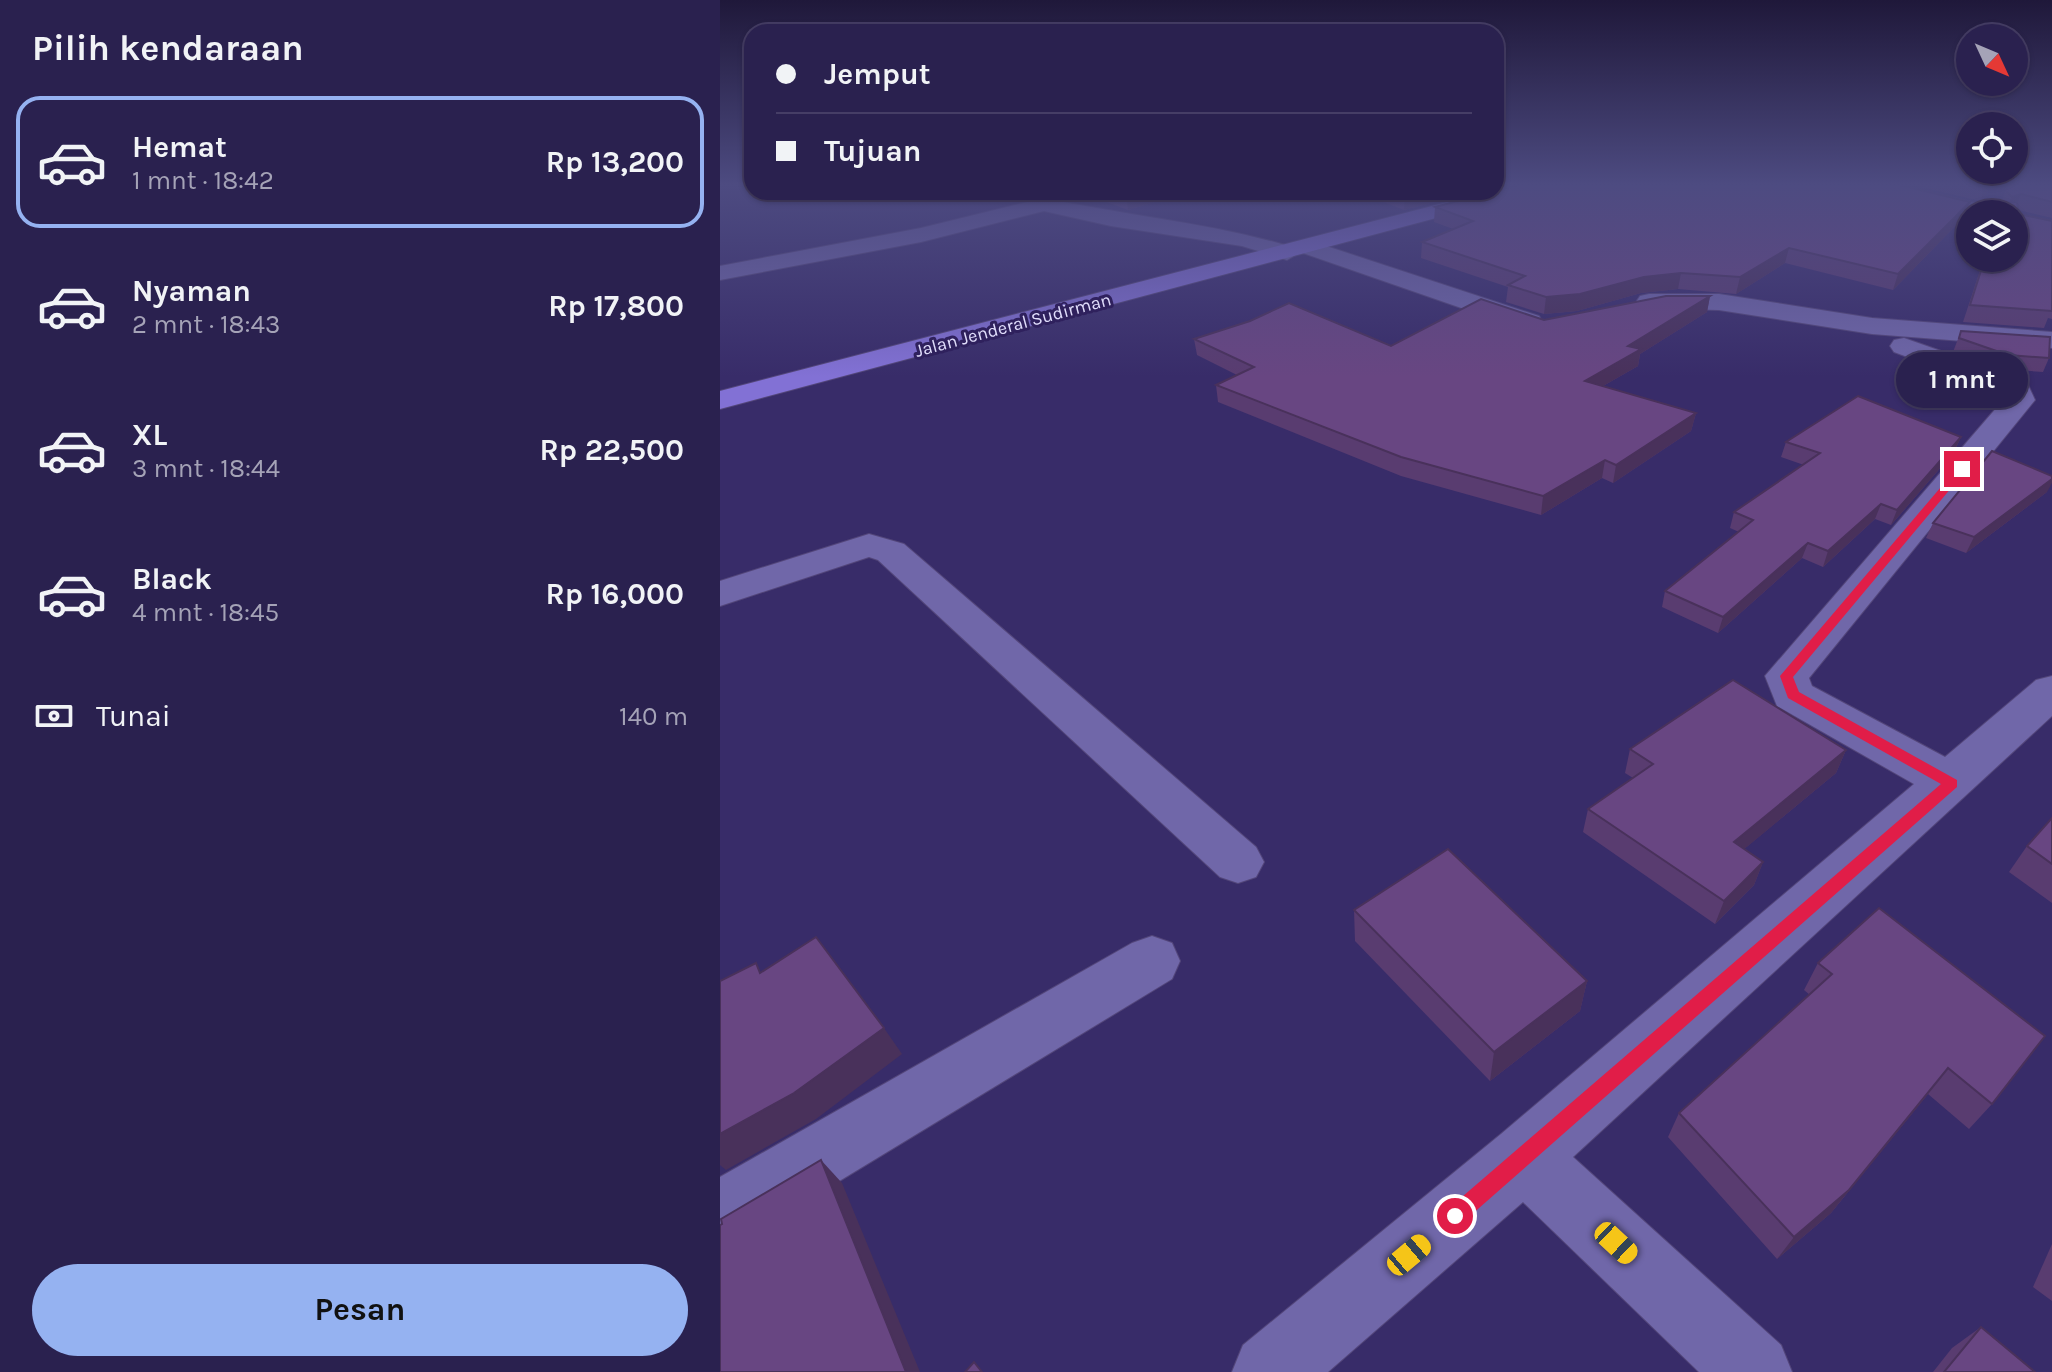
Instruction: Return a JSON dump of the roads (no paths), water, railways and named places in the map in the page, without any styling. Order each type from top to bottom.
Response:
[{"type":"main road","name":"Jalan Jenderal Sudirman","points":[[720,400],[1301,249]]},
{"type":"street","points":[[720,273],[834,249]]},
{"type":"street","points":[[1293,249],[1527,322],[1557,326]]},
{"type":"street","points":[[1620,309],[1676,300],[1719,302],[1872,326],[2052,340]]},
{"type":"street","points":[[1872,326],[1880,335],[1894,342],[2004,383],[2017,391],[2020,400],[1787,676],[1793,695],[1952,783]]},
{"type":"street","points":[[720,594],[869,545],[891,552],[1238,862]]},
{"type":"street","points":[[1270,1372],[1524,1157],[1952,783],[2052,691]]},
{"type":"street","points":[[720,1215],[1152,961]]},
{"type":"street","points":[[1524,1157],[1754,1372]]}]
